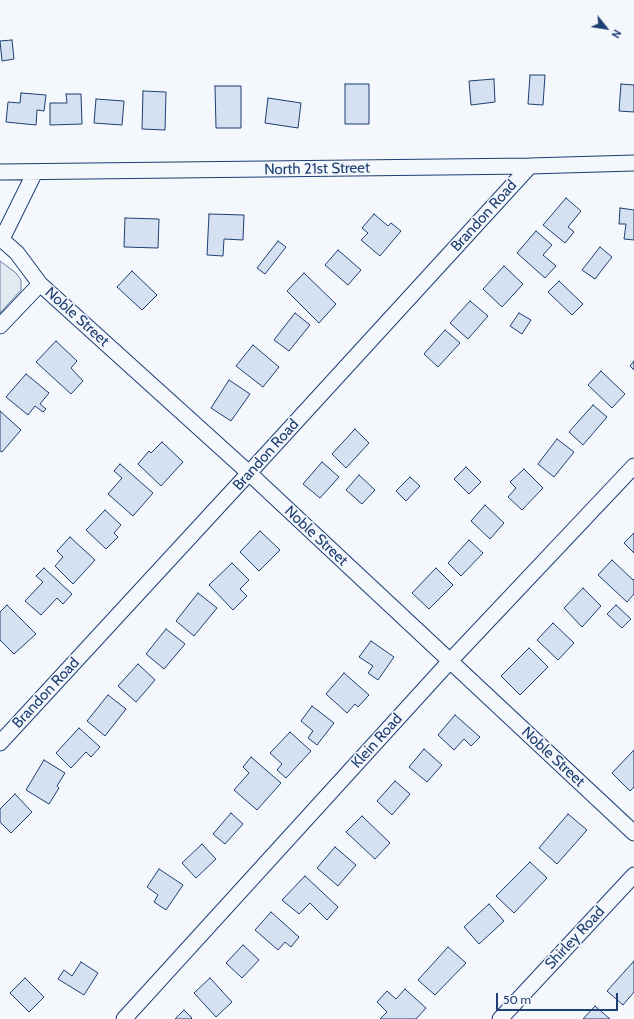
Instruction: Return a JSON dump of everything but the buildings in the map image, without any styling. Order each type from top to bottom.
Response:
[{"type":"street","name":"North 21st Street","points":[[0,172],[530,166],[634,163]]},
{"type":"street","name":"Brandon Road","points":[[0,743],[530,166]]},
{"type":"street","points":[[1,239],[34,172]]},
{"type":"street","name":"Noble Street","points":[[1,239],[17,253],[40,284],[249,473],[634,833]]},
{"type":"street","points":[[0,326],[40,284]]},
{"type":"street","name":"Klein Road","points":[[124,1019],[450,661],[634,466]]},
{"type":"street","name":"Shirley Road","points":[[500,1019],[634,875]]},
{"type":"shaded area","points":[[0,261],[16,273],[21,280],[21,290],[0,313]]}]
